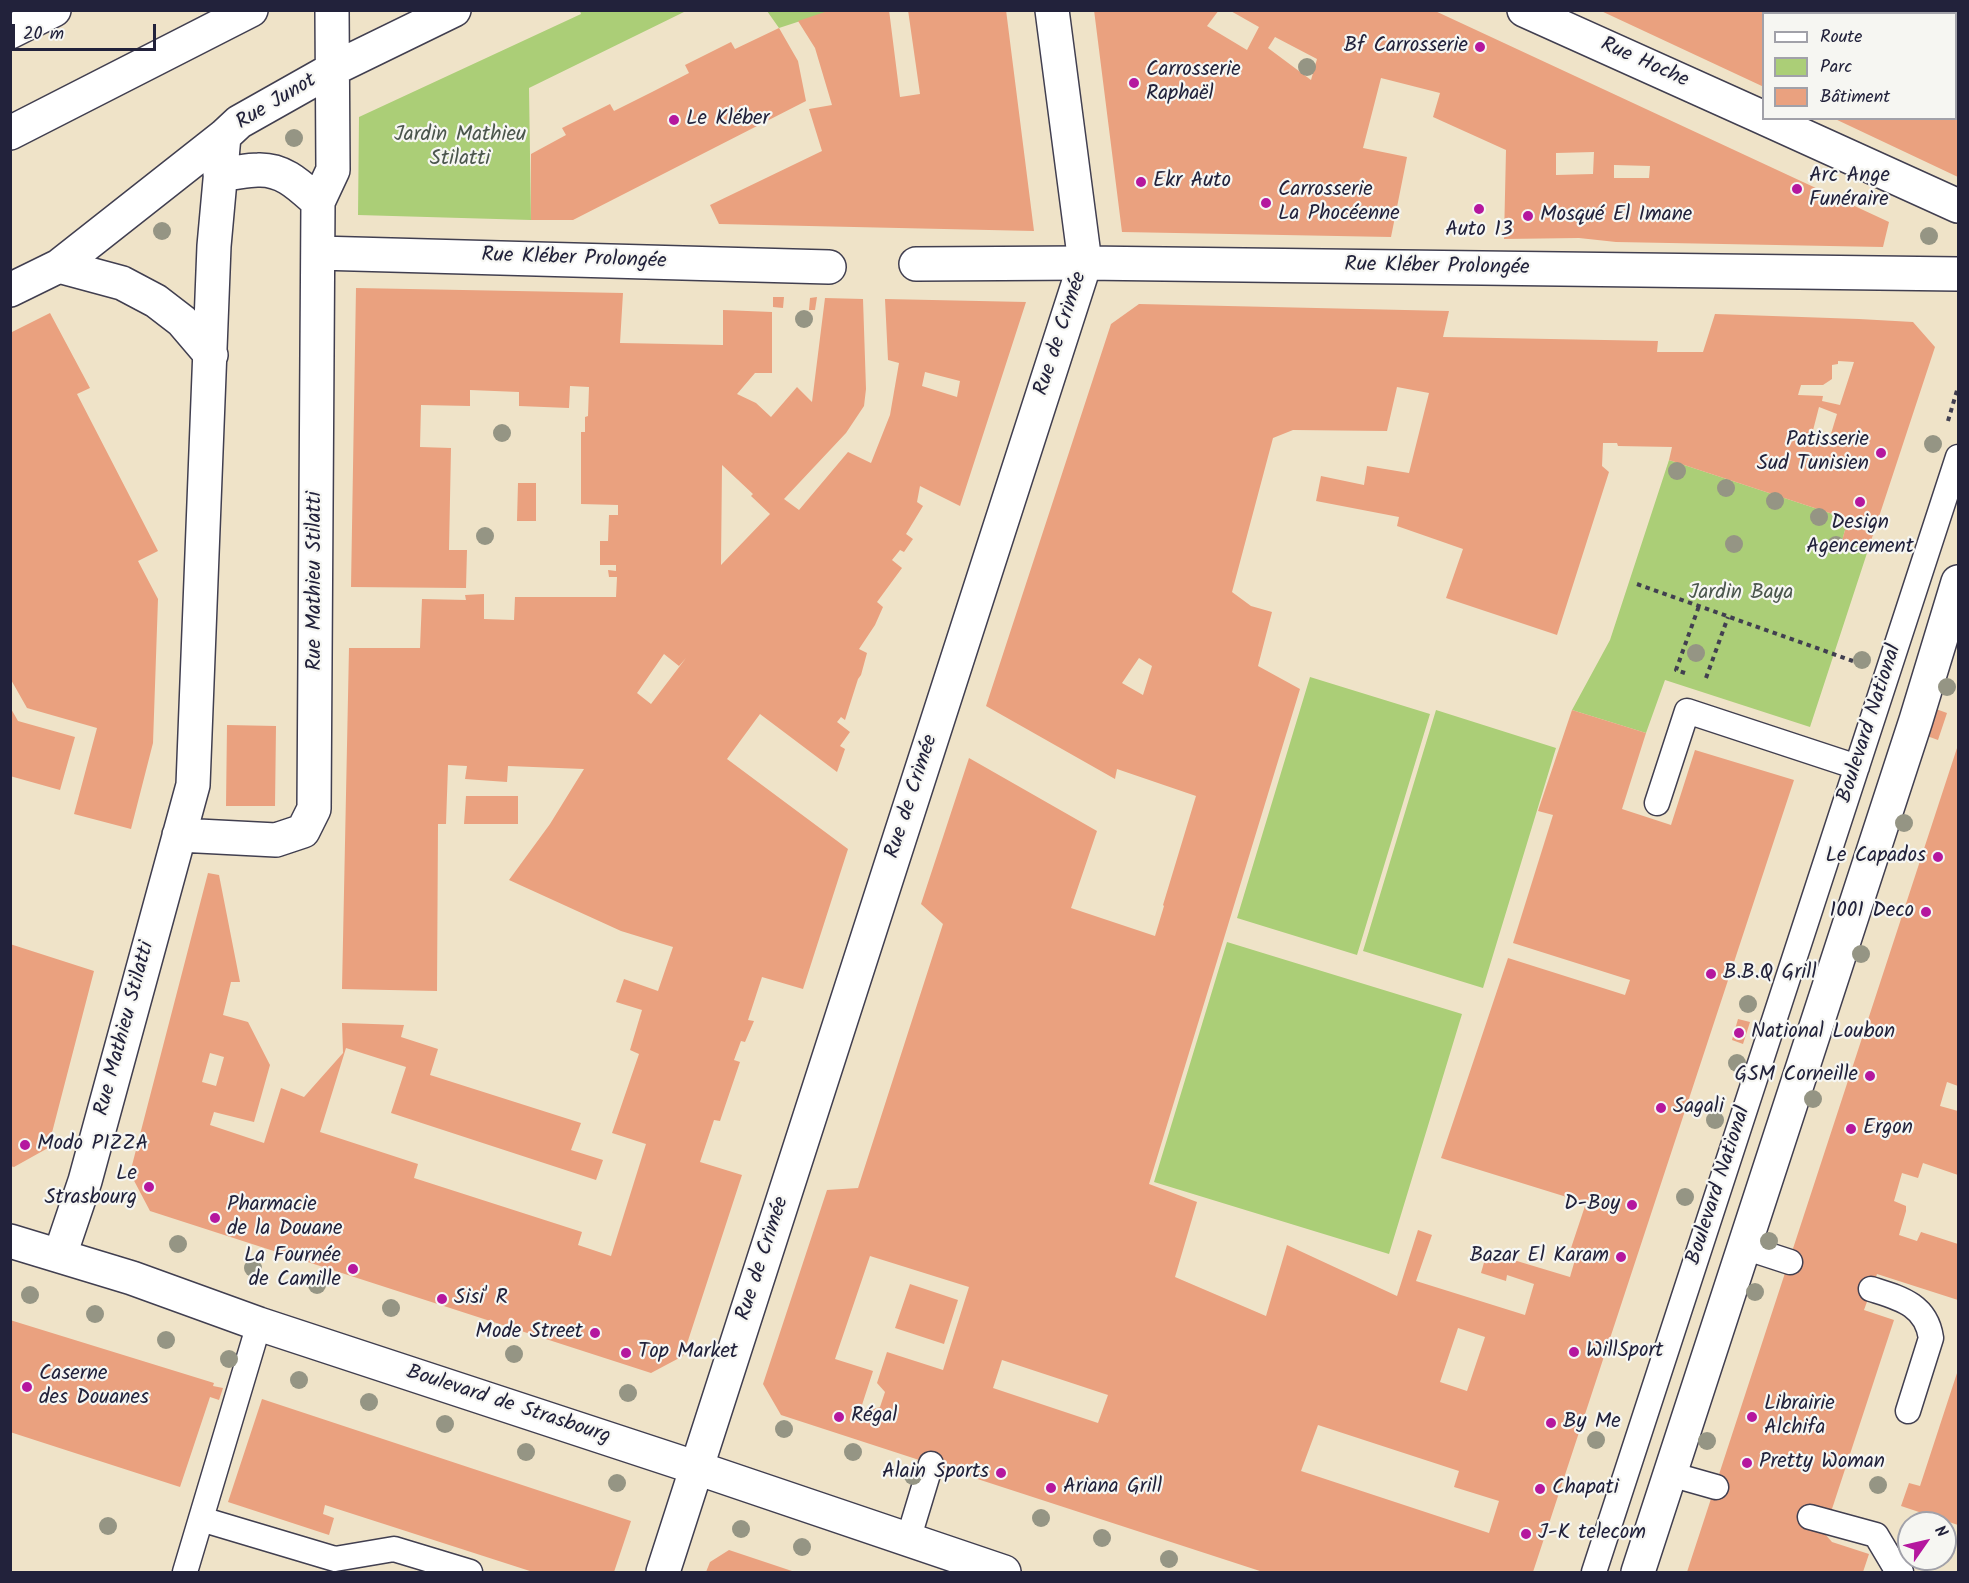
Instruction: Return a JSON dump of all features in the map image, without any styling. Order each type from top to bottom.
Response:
[{"type":"main road","points":[[10,32],[54,10]]},
{"type":"main road","points":[[10,133],[251,10]]},
{"type":"main road","name":"Rue Mathieu Stilatti","points":[[179,835],[276,840],[303,831],[314,809],[318,202],[333,170],[332,10]]},
{"type":"main road","name":"Rue Junot","points":[[10,290],[59,266],[239,122],[333,69],[454,10]]},
{"type":"main road","name":"Rue de Crimée","points":[[663,1572],[1085,263],[1052,10]]},
{"type":"main road","name":"Rue Hoche","points":[[1524,10],[1762,117]]},
{"type":"main road","name":"Rue Hoche","points":[[1768,120],[1959,206]]},
{"type":"main road","name":"Rue Mathieu Stilatti","points":[[60,1255],[85,1181],[193,785],[214,246],[224,136]]},
{"type":"main road","points":[[220,174],[274,170],[293,179],[318,202]]},
{"type":"main road","name":"Rue Kléber Prolongée","points":[[318,253],[829,267]]},
{"type":"main road","name":"Rue Kléber Prolongée","points":[[916,264],[1085,263],[1959,274]]},
{"type":"main road","points":[[59,266],[122,283],[156,302],[182,321],[211,355]]},
{"type":"main road","name":"Boulevard National","points":[[1638,1572],[1959,582]]},
{"type":"main road","name":"Boulevard de Strasbourg","points":[[10,1241],[132,1278],[259,1324],[1004,1572]]},
{"type":"lane","name":"Boulevard National","points":[[1594,1572],[1959,457]]},
{"type":"lane","points":[[1657,803],[1687,711],[1857,767]]},
{"type":"lane","points":[[1744,1246],[1790,1262]]},
{"type":"lane","points":[[1871,1289],[1905,1300],[1923,1317],[1929,1327],[1931,1338],[1908,1411]]},
{"type":"lane","points":[[185,1572],[259,1324]]},
{"type":"lane","points":[[908,1540],[931,1464]]},
{"type":"lane","points":[[1670,1474],[1716,1487]]},
{"type":"lane","points":[[1810,1517],[1876,1535],[1898,1572],[1901,1572]]},
{"type":"lane","points":[[201,1519],[335,1559],[394,1549],[470,1572]]},
{"type":"path","points":[[1637,584],[1888,672]]},
{"type":"path","points":[[1699,606],[1676,670],[1706,680],[1728,616]]},
{"type":"green space","name":"Jardin Mathieu Stilatti","points":[[580,11],[686,11],[529,88],[531,220],[358,215],[359,117],[581,14]]},
{"type":"green space","points":[[767,11],[831,11],[779,28]]},
{"type":"green space","name":"Jardin Baya","points":[[1669,460],[1848,519],[1842,541],[1868,550],[1810,727],[1665,680],[1646,733],[1572,710],[1610,640]]},
{"type":"green space","points":[[1310,677],[1430,714],[1357,955],[1237,918]]},
{"type":"green space","points":[[1436,710],[1556,748],[1483,988],[1363,951]]},
{"type":"green space","points":[[1227,942],[1462,1014],[1389,1254],[1154,1182]]},
{"type":"building","points":[[831,10],[889,10],[900,97],[920,94],[908,10],[1006,10],[1034,231],[719,224],[710,205],[822,151],[809,109],[832,105],[815,48],[798,21]]},
{"type":"building","points":[[1094,10],[1219,10],[1207,26],[1247,50],[1259,27],[1229,10],[1433,10],[1889,222],[1883,247],[1616,242],[1579,238],[1504,239],[1506,150],[1433,117],[1440,93],[1381,78],[1363,148],[1407,157],[1391,237],[1122,232]],"holes":[[[1275,37],[1317,59],[1311,80],[1268,48]],[[1594,152],[1593,174],[1556,175],[1556,153]],[[1614,165],[1650,166],[1649,178],[1614,178]]]},
{"type":"building","points":[[1599,10],[1958,10],[1958,177],[1837,120],[1957,120],[1957,12],[1762,12],[1762,86]]},
{"type":"building","name":"Le Kléber","points":[[779,28],[798,61],[806,101],[573,220],[531,220],[531,154],[566,135],[562,128],[610,104],[614,111],[652,92],[689,73],[685,65],[731,42],[735,49]]},
{"type":"building","points":[[356,288],[623,293],[620,343],[723,345],[723,310],[772,312],[772,373],[755,373],[737,394],[756,403],[771,417],[797,387],[812,402],[825,298],[863,299],[866,389],[864,406],[846,433],[784,499],[799,510],[848,452],[871,463],[890,415],[899,363],[888,360],[885,299],[1026,302],[960,506],[920,486],[917,502],[923,506],[906,534],[913,539],[904,552],[900,550],[892,560],[902,568],[877,602],[883,607],[875,625],[859,649],[867,653],[861,675],[845,720],[841,717],[837,722],[850,732],[840,746],[845,749],[837,772],[760,714],[727,759],[848,849],[803,989],[762,977],[748,1020],[754,1021],[745,1042],[741,1041],[734,1060],[740,1062],[720,1121],[714,1120],[700,1162],[742,1175],[683,1356],[651,1373],[150,1211],[130,1173],[208,873],[219,875],[240,982],[231,982],[223,1015],[248,1022],[270,1065],[254,1122],[214,1112],[210,1125],[264,1143],[281,1088],[304,1097],[343,1053],[342,1023],[404,1025],[401,1037],[438,1049],[430,1075],[581,1123],[571,1150],[603,1160],[596,1180],[391,1113],[406,1067],[346,1048],[320,1132],[418,1164],[414,1178],[582,1232],[578,1245],[611,1256],[646,1144],[612,1133],[639,1054],[630,1050],[642,1010],[616,1002],[624,979],[658,991],[673,947],[621,931],[509,880],[550,824],[584,769],[508,766],[507,782],[465,779],[467,766],[448,765],[446,824],[438,824],[437,991],[342,989],[349,648],[420,648],[422,599],[466,600],[465,595],[484,594],[484,619],[514,620],[515,597],[616,597],[617,577],[609,577],[608,570],[616,571],[616,565],[600,565],[600,541],[608,541],[609,515],[618,515],[618,505],[581,504],[581,432],[585,432],[585,417],[588,416],[589,387],[570,386],[569,408],[519,406],[519,392],[470,390],[470,406],[421,405],[420,447],[451,448],[449,550],[467,550],[466,588],[351,587]],"holes":[[[925,372],[960,381],[957,397],[922,386]],[[722,465],[753,494],[751,496],[770,514],[721,565]],[[664,654],[679,666],[686,658],[651,704],[637,693]],[[210,1053],[224,1057],[216,1086],[202,1082]]]},
{"type":"building","points":[[773,297],[784,297],[783,308],[773,307]]},
{"type":"building","points":[[817,297],[815,310],[809,310],[810,298]]},
{"type":"building","points":[[1139,304],[1449,311],[1443,337],[1658,341],[1657,352],[1703,352],[1715,314],[1913,322],[1935,347],[1868,550],[1842,541],[1848,519],[1669,460],[1672,447],[1618,446],[1617,443],[1603,443],[1602,466],[1609,472],[1557,635],[1446,598],[1463,549],[1397,526],[1399,517],[1316,501],[1321,476],[1364,485],[1367,466],[1409,473],[1429,393],[1397,387],[1387,431],[1293,430],[1273,438],[1232,592],[1251,606],[1272,612],[1258,666],[1300,689],[1149,1184],[1197,1202],[1175,1277],[1266,1316],[1287,1245],[1397,1296],[1418,1230],[1432,1235],[1416,1281],[1525,1315],[1534,1284],[1507,1275],[1506,1281],[1481,1273],[1487,1252],[1570,1277],[1577,1253],[1570,1251],[1586,1203],[1441,1158],[1508,958],[1625,995],[1630,980],[1513,943],[1553,815],[1538,811],[1572,710],[1646,733],[1622,809],[1671,825],[1695,750],[1794,780],[1533,1572],[1263,1572],[781,1415],[763,1384],[827,1190],[858,1188],[943,924],[921,904],[969,758],[1097,831],[1071,908],[1155,936],[1196,796],[1117,769],[1115,779],[986,706],[1111,324]],"holes":[[[1838,361],[1854,362],[1840,405],[1822,401],[1823,396],[1798,395],[1801,385],[1823,385],[1832,379],[1832,365],[1838,364]],[[1819,407],[1837,414],[1827,447],[1810,442]],[[1139,658],[1152,666],[1143,695],[1122,683]],[[870,1256],[969,1287],[943,1370],[887,1352],[877,1383],[885,1392],[880,1407],[870,1410],[861,1408],[873,1371],[835,1359]],[[1458,1328],[1485,1337],[1467,1391],[1440,1382]],[[1002,1360],[1108,1395],[1098,1423],[993,1388]],[[1318,1425],[1459,1471],[1454,1487],[1499,1501],[1489,1533],[1301,1471]]]},
{"type":"building","points":[[50,313],[90,388],[77,394],[158,551],[138,561],[158,599],[153,743],[131,829],[74,814],[97,728],[27,708],[10,678],[10,333]]},
{"type":"building","points":[[518,483],[536,483],[536,521],[517,521]]},
{"type":"building","points":[[10,707],[18,721],[75,737],[60,790],[10,776]]},
{"type":"building","points":[[1936,709],[1947,713],[1938,740],[1927,736]]},
{"type":"building","points":[[227,725],[276,726],[275,806],[226,806]]},
{"type":"building","points":[[1958,745],[1958,1086],[1947,1082],[1940,1106],[1958,1111],[1958,1175],[1923,1163],[1918,1178],[1902,1173],[1894,1201],[1906,1206],[1899,1235],[1917,1241],[1921,1232],[1958,1244],[1958,1300],[1877,1274],[1864,1310],[1894,1320],[1831,1512],[1807,1528],[1825,1534],[1832,1542],[1869,1554],[1863,1572],[1687,1572]]},
{"type":"building","points":[[466,796],[518,796],[518,824],[464,824]]},
{"type":"building","points":[[10,944],[94,971],[48,1148],[14,1167],[10,1166]]},
{"type":"building","points":[[1738,1019],[1750,1022],[1743,1044],[1732,1040]]},
{"type":"building","points":[[910,1284],[958,1300],[944,1344],[895,1328]]},
{"type":"building","points":[[10,1320],[214,1383],[213,1386],[223,1388],[219,1400],[210,1397],[180,1487],[10,1432]]},
{"type":"building","points":[[1958,1370],[1958,1525],[1957,1511],[1916,1511],[1901,1506],[1909,1483],[1920,1486]]},
{"type":"building","points":[[262,1399],[631,1521],[614,1572],[533,1572],[325,1505],[323,1514],[334,1518],[329,1535],[228,1502]]},
{"type":"building","points":[[729,1550],[795,1572],[706,1572],[710,1562]]},
{"type":"place","name":"Bf Carrosserie","points":[[1480,47]]},
{"type":"place","name":"Carrosserie Raphaël","points":[[1134,83]]},
{"type":"place","name":"Le Kléber","points":[[674,120]]},
{"type":"place","name":"Ekr Auto","points":[[1141,182]]},
{"type":"place","name":"Arc Ange Funéraire","points":[[1797,189]]},
{"type":"place","name":"Carrosserie La Phocéenne","points":[[1266,203]]},
{"type":"place","name":"Auto 13","points":[[1479,209]]},
{"type":"place","name":"Mosqué El Imane","points":[[1528,216]]},
{"type":"place","name":"Patisserie Sud Tunisien","points":[[1881,453]]},
{"type":"place","name":"Design Agencement","points":[[1860,502]]},
{"type":"place","name":"Le Capados","points":[[1938,857]]},
{"type":"place","name":"1001 Deco","points":[[1926,912]]},
{"type":"place","name":"B.B.Q Grill","points":[[1711,974]]},
{"type":"place","name":"National Loubon","points":[[1739,1033]]},
{"type":"place","name":"GSM Corneille","points":[[1870,1076]]},
{"type":"place","name":"Sagali","points":[[1661,1108]]},
{"type":"place","name":"Ergon","points":[[1851,1129]]},
{"type":"place","name":"Modo PIZZA","points":[[25,1145]]},
{"type":"place","name":"Le Strasbourg","points":[[149,1187]]},
{"type":"place","name":"D-Boy","points":[[1632,1205]]},
{"type":"place","name":"Pharmacie de la Douane","points":[[215,1218]]},
{"type":"place","name":"Bazar El Karam","points":[[1621,1257]]},
{"type":"place","name":"La Fournée de Camille","points":[[353,1269]]},
{"type":"place","name":"Sisi' R","points":[[442,1299]]},
{"type":"place","name":"Mode Street","points":[[595,1333]]},
{"type":"place","name":"WillSport","points":[[1574,1352]]},
{"type":"place","name":"Top Market","points":[[626,1353]]},
{"type":"place","name":"Caserne des Douanes","points":[[27,1387]]},
{"type":"place","name":"Régal","points":[[839,1417]]},
{"type":"place","name":"Librairie Alchifa","points":[[1752,1417]]},
{"type":"place","name":"By Me","points":[[1551,1423]]},
{"type":"place","name":"Pretty Woman","points":[[1747,1463]]},
{"type":"place","name":"Alain Sports","points":[[1001,1473]]},
{"type":"place","name":"Ariana Grill","points":[[1051,1488]]},
{"type":"place","name":"Chapati","points":[[1540,1489]]},
{"type":"place","name":"J-K telecom","points":[[1526,1534]]}]
